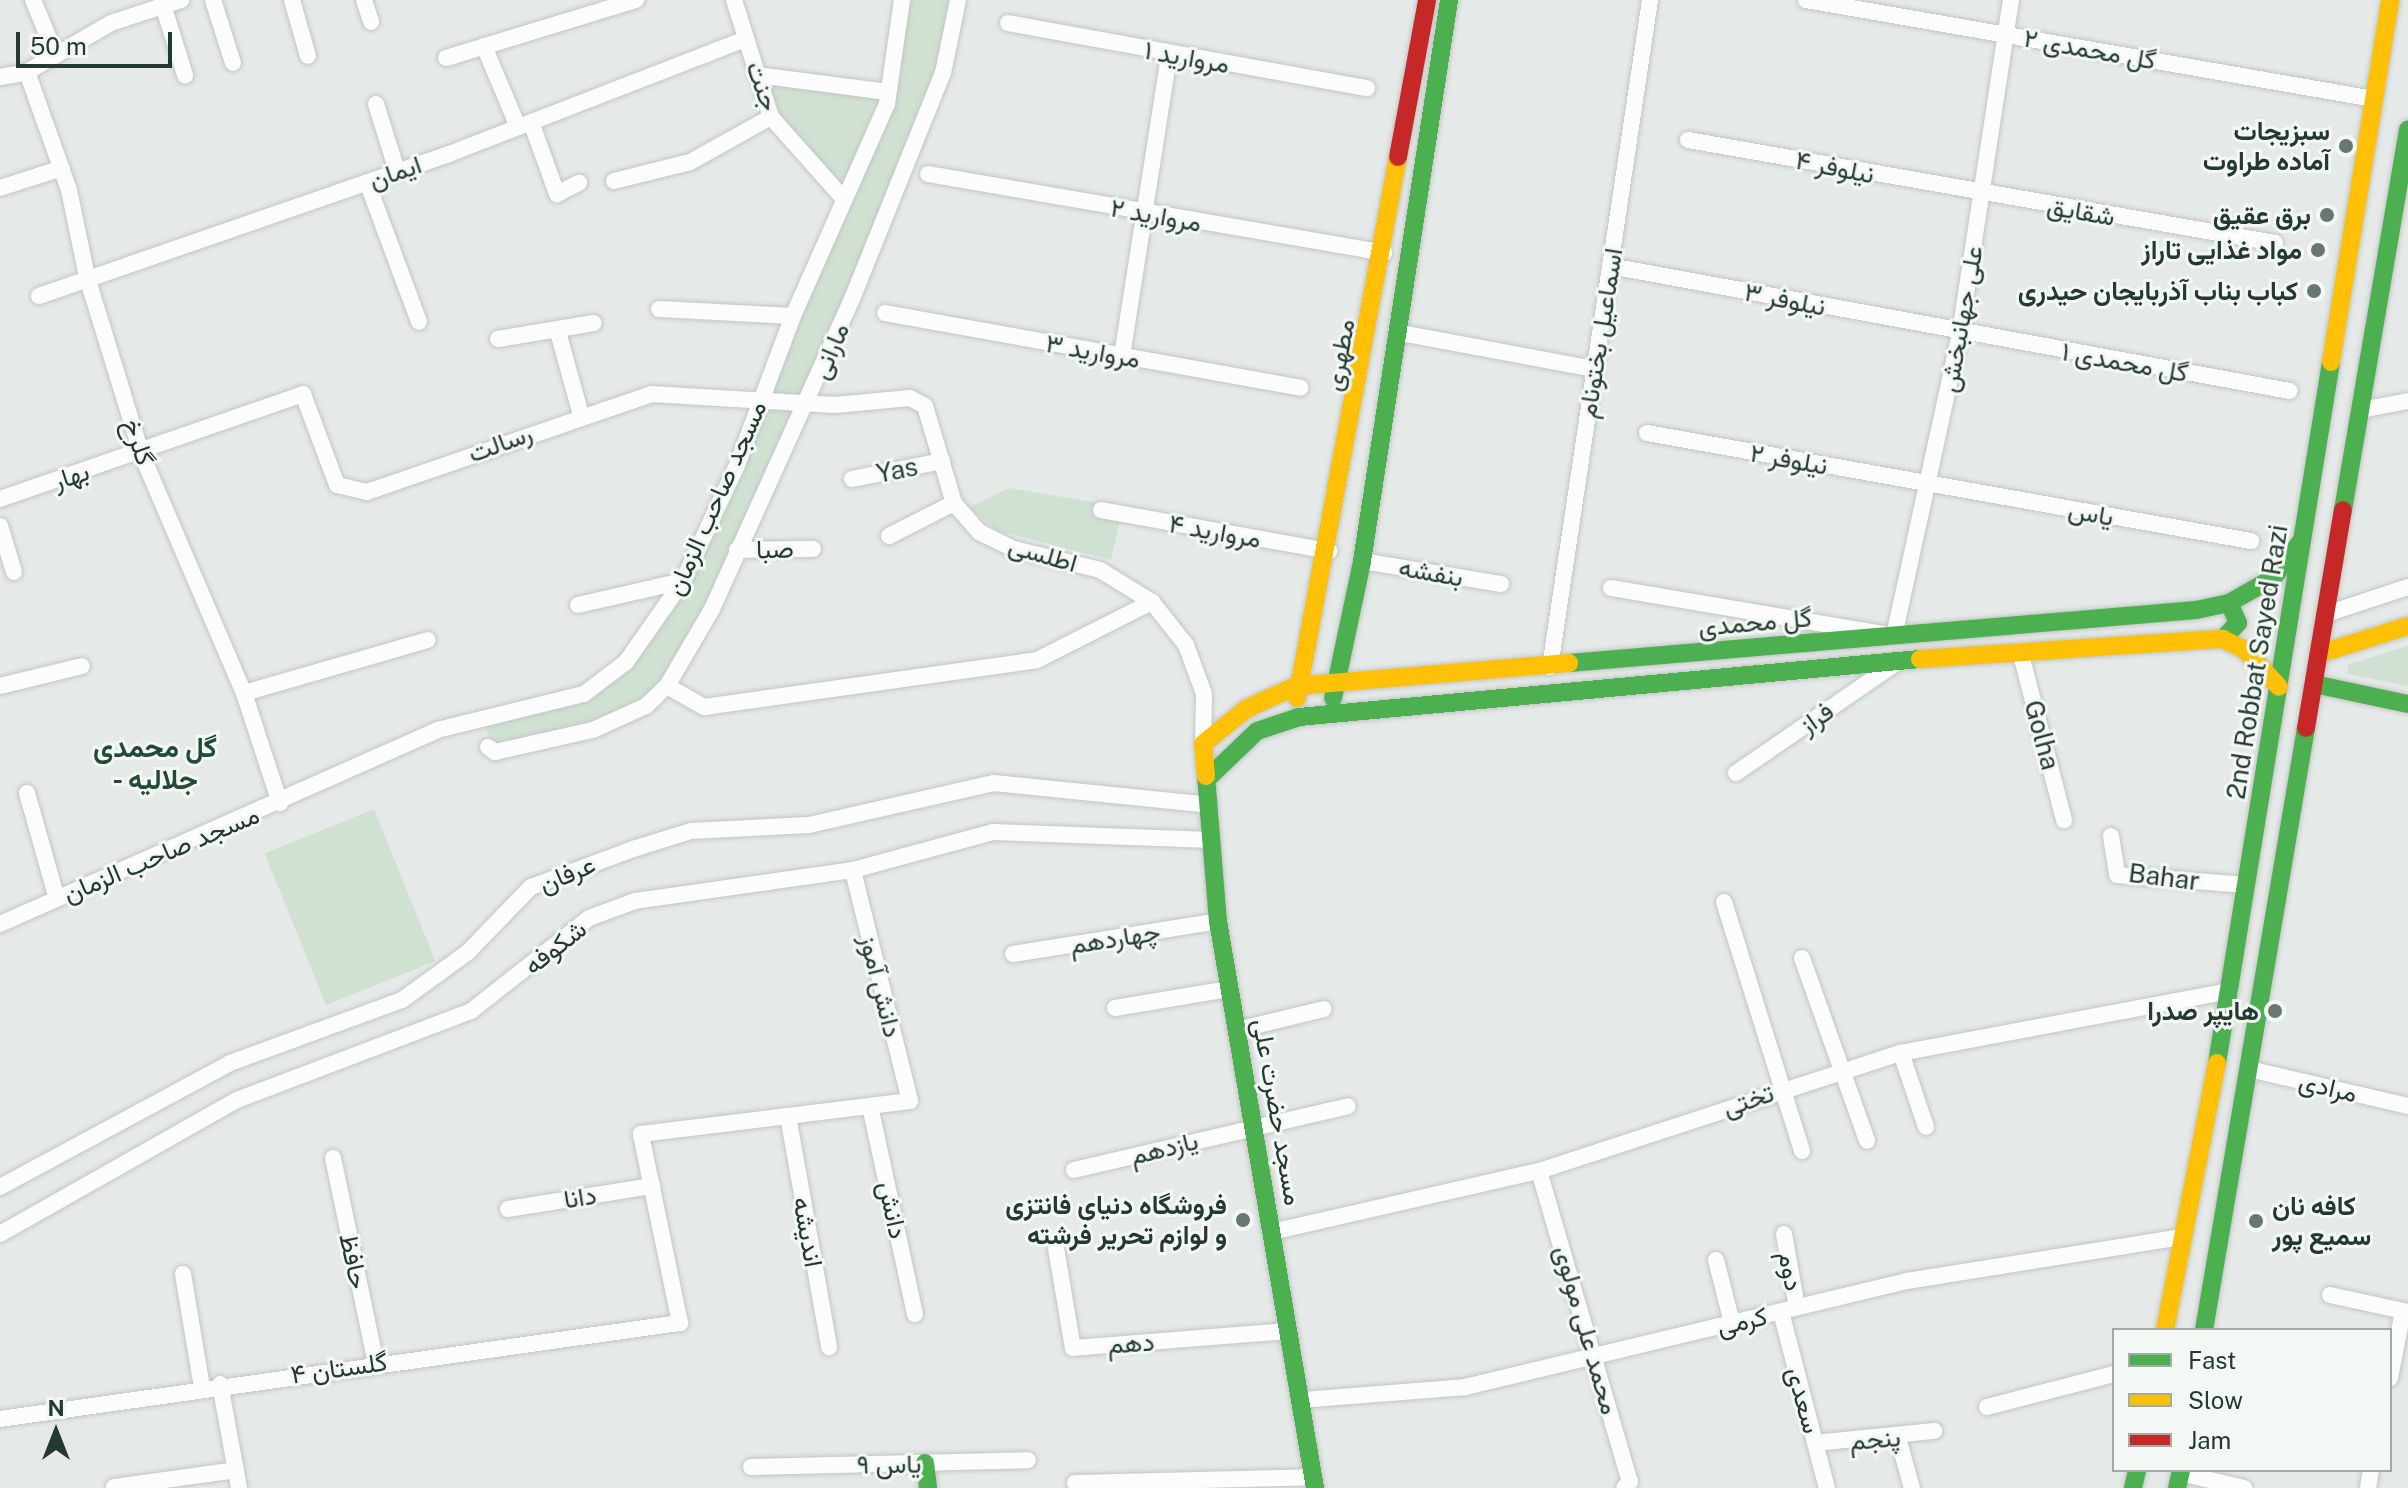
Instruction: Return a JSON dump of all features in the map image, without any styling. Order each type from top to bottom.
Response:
[{"type":"street","points":[[33,0],[55,53]]},
{"type":"street","points":[[0,77],[27,72],[55,53],[162,2],[181,0]]},
{"type":"street","points":[[213,0],[233,63]]},
{"type":"street","points":[[292,0],[308,56]]},
{"type":"street","points":[[364,0],[371,22]]},
{"type":"street","points":[[446,58],[636,0]]},
{"type":"street","name":"جنت","points":[[734,0],[771,117],[842,197]]},
{"type":"street","name":"مسجد صاحب الزمان","points":[[0,923],[280,803],[437,730],[584,694],[626,662],[683,581],[762,398],[842,197],[888,92],[902,0]]},
{"type":"street","name":"مارانی","points":[[488,747],[495,752],[593,730],[646,706],[667,686],[807,405],[943,73],[958,0]]},
{"type":"street","name":"مطهری","points":[[1299,717],[1296,686],[1329,551],[1427,0]]},
{"type":"street","name":"مطهری","points":[[1333,715],[1332,684],[1362,561],[1449,0]]},
{"type":"street","name":"اسماعیل بختونام","points":[[1550,667],[1650,0]]},
{"type":"street","name":"گل محمدی ۲","points":[[1806,0],[2374,99]]},
{"type":"street","name":"علی جهانبخش","points":[[1894,636],[1931,486],[1960,333],[2011,0]]},
{"type":"street","name":"2nd Robbat Sayed Razi","points":[[2165,1328],[2230,991],[2390,0]]},
{"type":"street","points":[[162,2],[185,75]]},
{"type":"street","name":"مروارید ۱","points":[[1008,23],[1169,55],[1367,88]]},
{"type":"street","name":"ایمان","points":[[39,296],[524,125],[746,39]]},
{"type":"street","points":[[484,46],[557,194],[579,183]]},
{"type":"street","points":[[1122,356],[1169,55]]},
{"type":"street","name":"گلرخ","points":[[27,72],[62,168],[87,277],[141,453],[244,693],[280,803]]},
{"type":"street","points":[[757,75],[888,92]]},
{"type":"street","points":[[376,104],[397,171]]},
{"type":"street","points":[[614,181],[690,162],[771,117]]},
{"type":"street","points":[[2204,1328],[2408,130]]},
{"type":"street","name":"نیلوفر ۴","points":[[1688,140],[1982,194]]},
{"type":"street","points":[[0,188],[62,168]]},
{"type":"street","name":"مروارید ۲","points":[[928,174],[1384,253]]},
{"type":"street","points":[[367,182],[419,322]]},
{"type":"street","name":"شقایق","points":[[1982,194],[2275,243]]},
{"type":"street","name":"نیلوفر ۳","points":[[1610,266],[1960,333]]},
{"type":"street","points":[[659,309],[793,316]]},
{"type":"street","name":"مروارید ۳","points":[[885,313],[1300,388]]},
{"type":"street","points":[[498,339],[558,332],[594,323]]},
{"type":"street","points":[[558,332],[581,415]]},
{"type":"street","points":[[1396,332],[1594,369]]},
{"type":"street","name":"گل محمدی ۱","points":[[1960,333],[2290,391]]},
{"type":"street","name":"بهار","points":[[0,499],[141,453],[303,394]]},
{"type":"street","name":"رسالت","points":[[303,394],[337,485],[367,492],[581,415],[651,394],[762,398]]},
{"type":"street","name":"اطلسی","points":[[762,398],[807,405],[910,398],[925,406],[954,503],[979,532],[1014,549],[1100,570],[1152,602],[1186,645],[1204,694],[1203,744]]},
{"type":"street","points":[[2325,403],[2361,410],[2408,401]]},
{"type":"street","name":"نیلوفر ۲","points":[[1647,433],[1931,486]]},
{"type":"street","name":"Yas","points":[[852,479],[942,461]]},
{"type":"street","name":"یاس","points":[[1931,486],[2251,541]]},
{"type":"street","points":[[889,536],[954,503]]},
{"type":"street","name":"مروارید ۴","points":[[1101,510],[1329,551]]},
{"type":"street","points":[[0,526],[14,572]]},
{"type":"street","name":"گل محمدی","points":[[1203,744],[1246,709],[1296,686],[1550,667],[2229,603],[2273,578],[2302,540]]},
{"type":"street","name":"صبا","points":[[737,550],[813,549]]},
{"type":"street","name":"بنفشه","points":[[1362,561],[1501,584]]},
{"type":"street","points":[[578,605],[683,581]]},
{"type":"street","points":[[2326,614],[2408,587]]},
{"type":"street","points":[[1611,588],[1894,636],[1896,663]]},
{"type":"street","points":[[667,686],[704,707],[1037,660],[1152,602]]},
{"type":"street","points":[[2223,639],[2238,623],[2229,603]]},
{"type":"street","points":[[2319,654],[2408,626]]},
{"type":"street","points":[[1207,779],[1257,731],[1299,717],[2020,651],[2223,639],[2245,650],[2279,687]]},
{"type":"street","points":[[244,693],[428,640]]},
{"type":"street","name":"Golha","points":[[2020,651],[2064,820]]},
{"type":"street","name":"فراز","points":[[1736,773],[1896,663]]},
{"type":"street","points":[[0,686],[82,666]]},
{"type":"street","points":[[2314,684],[2408,704]]},
{"type":"street","name":"مسجد حضرت علی","points":[[1203,744],[1218,921],[1314,1483]]},
{"type":"street","name":"عرفان","points":[[0,1187],[230,1063],[402,1000],[467,953],[531,887],[633,849],[691,831],[809,825],[994,783],[1209,805]]},
{"type":"street","points":[[27,793],[57,899]]},
{"type":"street","name":"شکوفه","points":[[0,1234],[237,1100],[471,1011],[589,918],[635,901],[853,870],[993,832],[1212,840]]},
{"type":"street","name":"Bahar","points":[[2111,836],[2117,875],[2247,885]]},
{"type":"street","name":"دانش آموز","points":[[853,870],[910,1101],[870,1106]]},
{"type":"street","points":[[1724,902],[1780,1089],[1802,1151]]},
{"type":"street","name":"چهاردهم","points":[[1013,954],[1218,921]]},
{"type":"street","points":[[1802,958],[1839,1070],[1867,1141]]},
{"type":"street","points":[[1115,1008],[1229,989]]},
{"type":"street","name":"تختی","points":[[1272,1232],[1539,1171],[1780,1089],[1901,1053],[2230,991]]},
{"type":"street","points":[[1237,1030],[1324,1009]]},
{"type":"street","points":[[1901,1053],[1926,1127]]},
{"type":"street","name":"مرادی","points":[[2249,1069],[2408,1106]]},
{"type":"street","points":[[652,1186],[641,1134],[870,1106]]},
{"type":"street","name":"دانش","points":[[870,1106],[915,1314]]},
{"type":"street","name":"یازدهم","points":[[1074,1170],[1253,1125],[1348,1106]]},
{"type":"street","name":"اندیشه","points":[[788,1116],[829,1347]]},
{"type":"street","name":"حافظ","points":[[333,1158],[376,1363]]},
{"type":"street","name":"محمد علی مولوی","points":[[1539,1171],[1630,1482],[1624,1488]]},
{"type":"street","name":"دانا","points":[[508,1209],[652,1186]]},
{"type":"street","name":"گلستان ۴","points":[[0,1419],[220,1384],[680,1323],[652,1186]]},
{"type":"street","name":"دوم","points":[[1784,1234],[1789,1310]]},
{"type":"street","name":"کرمی","points":[[1301,1400],[1465,1387],[1594,1351],[1732,1323],[1907,1281],[2183,1237]]},
{"type":"street","name":"دهم","points":[[1056,1248],[1073,1348],[1289,1331]]},
{"type":"street","points":[[1716,1260],[1732,1323]]},
{"type":"street","points":[[183,1274],[202,1387]]},
{"type":"street","points":[[2330,1295],[2406,1311],[2392,1370]]},
{"type":"street","name":"سعدی","points":[[1789,1310],[1827,1488]]},
{"type":"street","points":[[1987,1407],[2112,1375]]},
{"type":"street","points":[[220,1384],[239,1488]]},
{"type":"street","name":"پنجم","points":[[1815,1443],[1898,1438],[1934,1431]]},
{"type":"street","points":[[1898,1438],[1912,1488]]},
{"type":"street","name":"یاس ۹","points":[[751,1467],[1028,1460]]},
{"type":"street","points":[[925,1463],[928,1488]]},
{"type":"street","points":[[114,1487],[236,1470]]},
{"type":"street","points":[[2179,1477],[2244,1488]]},
{"type":"street","points":[[1075,1483],[1314,1483]]},
{"type":"green space","points":[[907,0],[952,0],[938,71],[802,399],[768,395],[888,113]]},
{"type":"green space","points":[[763,81],[883,98],[842,190],[776,115]]},
{"type":"green space","points":[[765,401],[801,409],[664,686],[616,718],[503,747],[491,742],[484,720],[589,695],[684,585]]},
{"type":"green space","points":[[1009,488],[1123,507],[1111,560],[995,530],[970,507]]},
{"type":"green space","points":[[2408,646],[2408,686],[2347,674],[2349,664]]},
{"type":"green space","points":[[374,809],[435,961],[326,1005],[265,853]]},
{"type":"traffic: fast","points":[[1333,698],[1362,561],[1449,0]]},
{"type":"traffic: fast","points":[[2343,510],[2408,130]]},
{"type":"traffic: fast","points":[[2217,1063],[2331,362]]},
{"type":"traffic: fast","points":[[1569,663],[2196,610],[2229,603],[2273,578],[2302,540]]},
{"type":"traffic: fast","points":[[2223,639],[2238,623],[2229,603]]},
{"type":"traffic: fast","points":[[1207,779],[1257,731],[1299,717],[1920,659]]},
{"type":"traffic: fast","points":[[2314,684],[2408,704]]},
{"type":"traffic: fast","points":[[2204,1328],[2306,728]]},
{"type":"traffic: fast","points":[[1206,776],[1218,921],[1315,1488]]},
{"type":"traffic: fast","points":[[925,1463],[928,1488]]},
{"type":"traffic: fast","points":[[2133,1488],[2137,1472]]},
{"type":"traffic: fast","points":[[2177,1488],[2181,1472]]},
{"type":"traffic: slow","points":[[2331,362],[2390,0]]},
{"type":"traffic: slow","points":[[1297,698],[1398,157]]},
{"type":"traffic: slow","points":[[2319,654],[2408,626]]},
{"type":"traffic: slow","points":[[1920,659],[2223,639],[2245,650],[2279,687]]},
{"type":"traffic: slow","points":[[1206,776],[1203,744],[1246,709],[1296,686],[1569,663]]},
{"type":"traffic: slow","points":[[2165,1328],[2217,1063]]},
{"type":"traffic: jam","points":[[1398,157],[1427,0]]},
{"type":"traffic: jam","points":[[2306,728],[2343,510]]},
{"type":"place","name":"سبزیجات آماده طراوت","points":[[2346,146]]},
{"type":"place","name":"برق عقیق","points":[[2327,215]]},
{"type":"place","name":"مواد غذایی تاراز","points":[[2318,250]]},
{"type":"place","name":"کباب بناب آذربایجان حیدری","points":[[2314,291]]},
{"type":"place","name":"هایپر صدرا","points":[[2275,1011]]},
{"type":"place","name":"فروشگاه دنیای فانتزی و لوازم تحریر فرشته","points":[[1243,1220]]},
{"type":"place","name":"کافه نان سمیع پور","points":[[2256,1221]]},
{"type":"district","name":"گل محمدی - جلالیه","points":[[155,763]]}]
